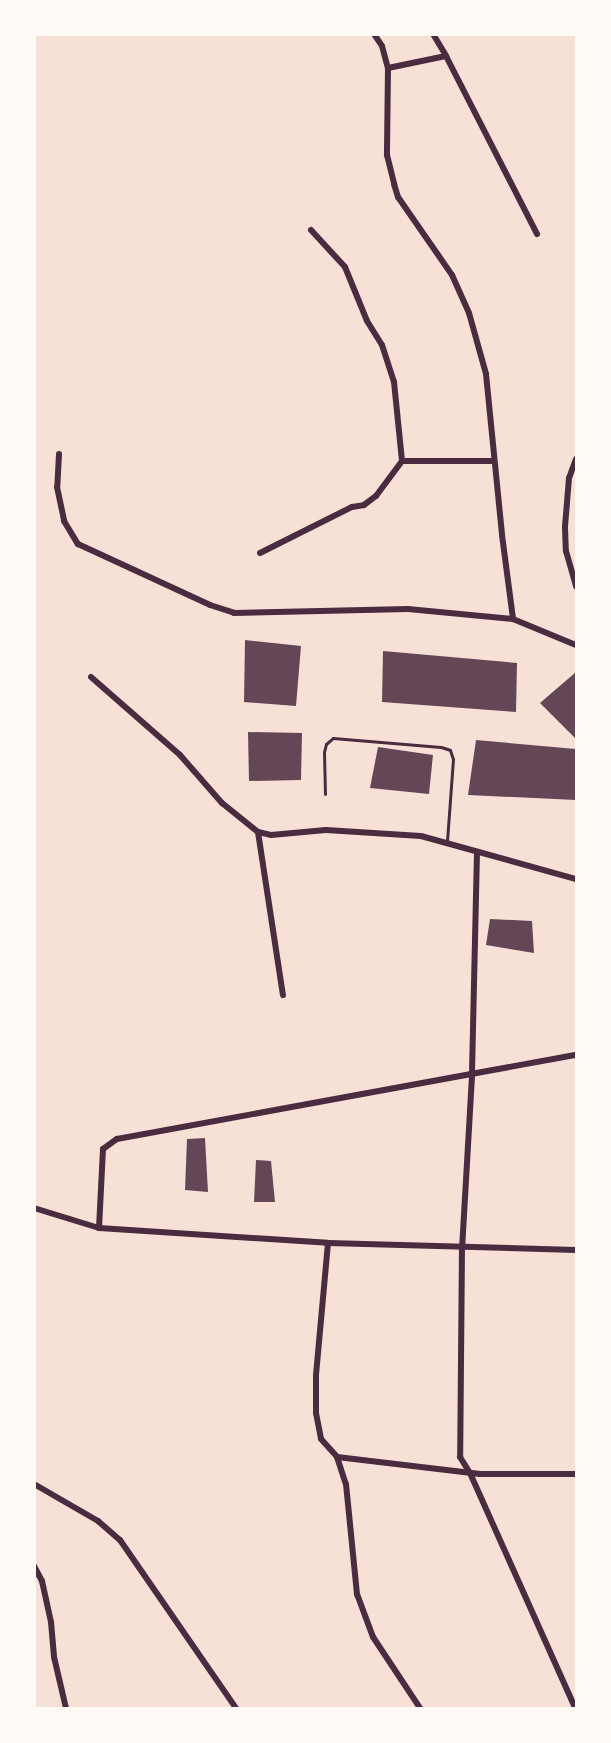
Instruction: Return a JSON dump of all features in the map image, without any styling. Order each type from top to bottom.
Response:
[{"type":"street","points":[[374,34],[382,46],[388,68],[387,155],[398,197],[452,275],[469,313],[486,374],[513,619]]},
{"type":"street","points":[[432,34],[447,56],[537,234]]},
{"type":"street","points":[[388,68],[447,56]]},
{"type":"street","points":[[260,553],[352,507],[364,505],[376,496],[402,461],[393,382],[382,345],[368,321],[345,267],[311,230]]},
{"type":"street","points":[[59,454],[57,487],[64,521],[78,544],[210,605],[234,612],[408,609],[513,619],[576,645]]},
{"type":"street","points":[[576,459],[569,478],[565,527],[566,551],[576,587]]},
{"type":"street","points":[[402,461],[494,461]]},
{"type":"street","points":[[91,677],[180,755],[222,803],[258,832],[271,835],[326,830],[422,836],[447,841],[477,852],[576,879]]},
{"type":"street","points":[[258,832],[283,995]]},
{"type":"street","points":[[477,852],[472,1076],[462,1247],[460,1457],[470,1473],[575,1708]]},
{"type":"street","points":[[99,1228],[103,1149],[108,1143],[117,1139],[138,1133],[472,1076],[576,1054]]},
{"type":"street","points":[[34,1208],[99,1228],[328,1244],[576,1250]]},
{"type":"street","points":[[328,1244],[316,1375],[316,1413],[321,1439],[337,1456],[346,1484],[357,1594],[373,1637],[420,1708]]},
{"type":"street","points":[[337,1456],[470,1473],[576,1474]]},
{"type":"street","points":[[34,1484],[98,1521],[120,1540],[236,1708]]},
{"type":"street","points":[[34,1566],[42,1581],[47,1601],[54,1657],[66,1708]]},
{"type":"lane","points":[[325,794],[324,752],[326,744],[333,738],[441,747],[450,750],[453,759],[447,841]]},
{"type":"building","points":[[245,640],[301,646],[296,706],[244,702]]},
{"type":"building","points":[[383,651],[517,663],[516,712],[382,702]]},
{"type":"building","points":[[576,672],[576,739],[540,703]]},
{"type":"building","points":[[248,732],[302,733],[301,780],[249,781]]},
{"type":"building","points":[[476,740],[576,749],[576,800],[468,795]]},
{"type":"building","points":[[378,747],[433,755],[429,794],[370,788]]},
{"type":"building","points":[[490,919],[532,921],[534,953],[486,945]]},
{"type":"building","points":[[205,1138],[208,1192],[185,1190],[187,1139]]},
{"type":"building","points":[[256,1160],[271,1161],[275,1202],[254,1202]]}]
